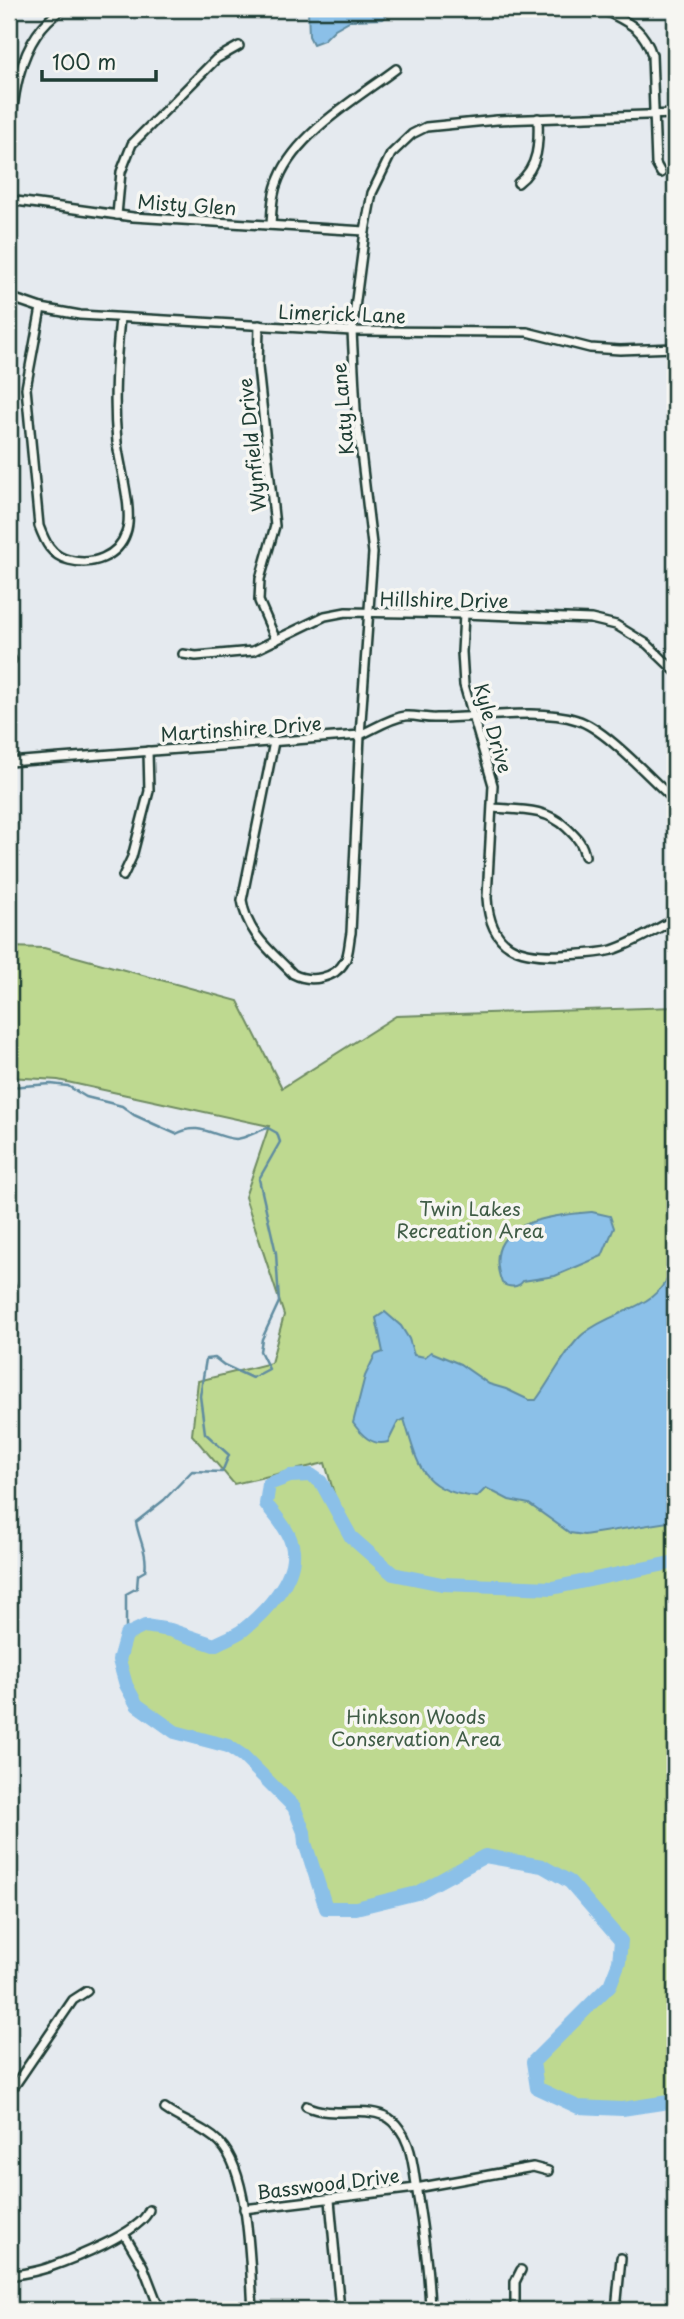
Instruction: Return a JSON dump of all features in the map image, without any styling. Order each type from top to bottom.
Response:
[{"type":"street","points":[[9,157],[12,111],[21,69],[36,38],[55,14],[63,9]]},
{"type":"street","points":[[601,9],[639,29],[647,40],[652,55],[656,163],[661,173]]},
{"type":"street","points":[[117,215],[121,172],[132,145],[216,59],[239,46]]},
{"type":"street","points":[[271,225],[275,187],[293,153],[327,121],[396,69]]},
{"type":"street","name":"Katy Lane","points":[[274,742],[243,900],[245,916],[251,931],[293,974],[302,979],[315,979],[337,971],[346,960],[351,933],[360,735],[373,553],[356,410],[352,331],[372,193],[391,154],[412,134],[426,127],[538,118],[675,114]]},
{"type":"street","points":[[518,183],[530,174],[536,155],[538,118]]},
{"type":"street","name":"Misty Glen","points":[[9,200],[117,215],[365,231]]},
{"type":"street","name":"Limerick Lane","points":[[9,297],[41,308],[80,315],[352,331],[527,332],[590,348],[675,348]]},
{"type":"street","points":[[41,308],[26,388],[39,526],[45,543],[53,553],[80,563],[109,555],[126,532],[114,390],[120,318]]},
{"type":"street","name":"Wynfield Drive","points":[[259,325],[258,367],[275,517],[271,545],[260,579],[259,601],[276,640]]},
{"type":"street","name":"Hillshire Drive","points":[[183,654],[237,654],[253,650],[325,616],[346,612],[464,614],[591,619],[616,625],[648,644],[675,671]]},
{"type":"street","name":"Kyle Drive","points":[[464,614],[462,670],[493,785],[494,808],[486,898],[494,932],[511,948],[527,954],[596,953],[627,944],[675,919]]},
{"type":"street","name":"Martinshire Drive","points":[[9,762],[360,735],[406,716],[435,719],[552,715],[578,720],[598,731],[669,795]]},
{"type":"street","points":[[123,876],[132,857],[149,791],[148,751]]},
{"type":"street","points":[[494,808],[548,814],[582,842],[585,856]]},
{"type":"street","points":[[9,2088],[15,2085],[73,2000],[88,1991]]},
{"type":"street","points":[[306,2106],[320,2112],[368,2112],[387,2117],[401,2131],[409,2147],[416,2188],[429,2272],[430,2310]]},
{"type":"street","points":[[165,2109],[205,2130],[222,2144],[233,2163],[239,2179],[244,2209],[253,2310]]},
{"type":"street","name":"Basswood Drive","points":[[244,2209],[416,2188],[533,2167],[548,2171]]},
{"type":"street","points":[[330,2200],[340,2310]]},
{"type":"street","points":[[9,2276],[44,2269],[124,2234],[146,2218],[149,2210]]},
{"type":"street","points":[[124,2234],[143,2266],[160,2310]]},
{"type":"street","points":[[616,2310],[621,2258]]},
{"type":"street","points":[[515,2310],[514,2282],[521,2270]]},
{"type":"green space","name":"Twin Lakes Recreation Area","points":[[9,947],[44,948],[238,1001],[282,1088],[396,1016],[675,1007],[675,2101],[622,2109],[578,2107],[537,2088],[533,2062],[610,1985],[619,1962],[621,1940],[570,1882],[542,1866],[485,1856],[417,1893],[356,1908],[326,1908],[294,1807],[243,1756],[228,1746],[175,1732],[137,1705],[126,1685],[119,1660],[126,1635],[145,1626],[170,1630],[214,1645],[237,1634],[252,1622],[271,1603],[286,1581],[291,1570],[292,1546],[278,1519],[266,1504],[269,1484],[293,1477],[310,1477],[321,1483],[349,1535],[363,1547],[340,1514],[325,1463],[234,1484],[192,1435],[198,1381],[271,1363],[284,1315],[245,1197],[269,1126],[58,1080],[9,1077]],"holes":[[[651,1565],[648,1568],[552,1588],[528,1587]]]},
{"type":"water","points":[[308,9],[394,9],[383,19],[351,20],[335,29],[324,40],[313,44],[309,36]]},
{"type":"water","points":[[592,1212],[610,1216],[614,1228],[602,1256],[555,1276],[523,1281],[513,1286],[502,1283],[497,1263],[500,1247],[509,1235],[538,1220]]},
{"type":"water","points":[[675,1264],[675,1521],[584,1535],[570,1533],[529,1504],[509,1500],[486,1488],[477,1497],[458,1494],[433,1482],[419,1463],[404,1419],[398,1422],[388,1442],[382,1443],[372,1441],[353,1423],[365,1376],[375,1355],[383,1352],[376,1318],[385,1312],[401,1326],[414,1355],[425,1357],[431,1352],[460,1364],[489,1384],[529,1400],[536,1400],[583,1334],[658,1292]]},
{"type":"waterway","points":[[9,1087],[51,1084],[68,1086],[86,1097],[122,1106],[134,1115],[176,1134],[199,1129],[236,1139],[268,1128],[277,1133],[280,1142],[259,1179],[276,1253],[279,1302],[262,1339],[260,1351],[269,1369],[252,1378],[215,1358],[206,1359],[200,1396],[205,1433],[229,1455],[222,1472],[192,1471],[164,1500],[136,1522],[146,1564],[145,1571],[138,1575],[137,1588],[126,1594],[126,1635]]},
{"type":"waterway","points":[[675,1562],[552,1588],[442,1584],[393,1574],[351,1537],[321,1482],[311,1475],[290,1476],[269,1484],[266,1504],[289,1537],[293,1561],[284,1584],[261,1614],[240,1632],[214,1645],[170,1630],[145,1626],[126,1635],[119,1660],[126,1685],[137,1705],[175,1732],[228,1746],[243,1756],[294,1807],[326,1908],[356,1908],[417,1893],[485,1856],[542,1866],[570,1882],[621,1941],[619,1962],[610,1985],[533,2062],[537,2088],[578,2107],[622,2109],[675,2101]]},
{"type":"park label","name":"Hinkson Woods Conservation Area","points":[[416,1727]]}]
